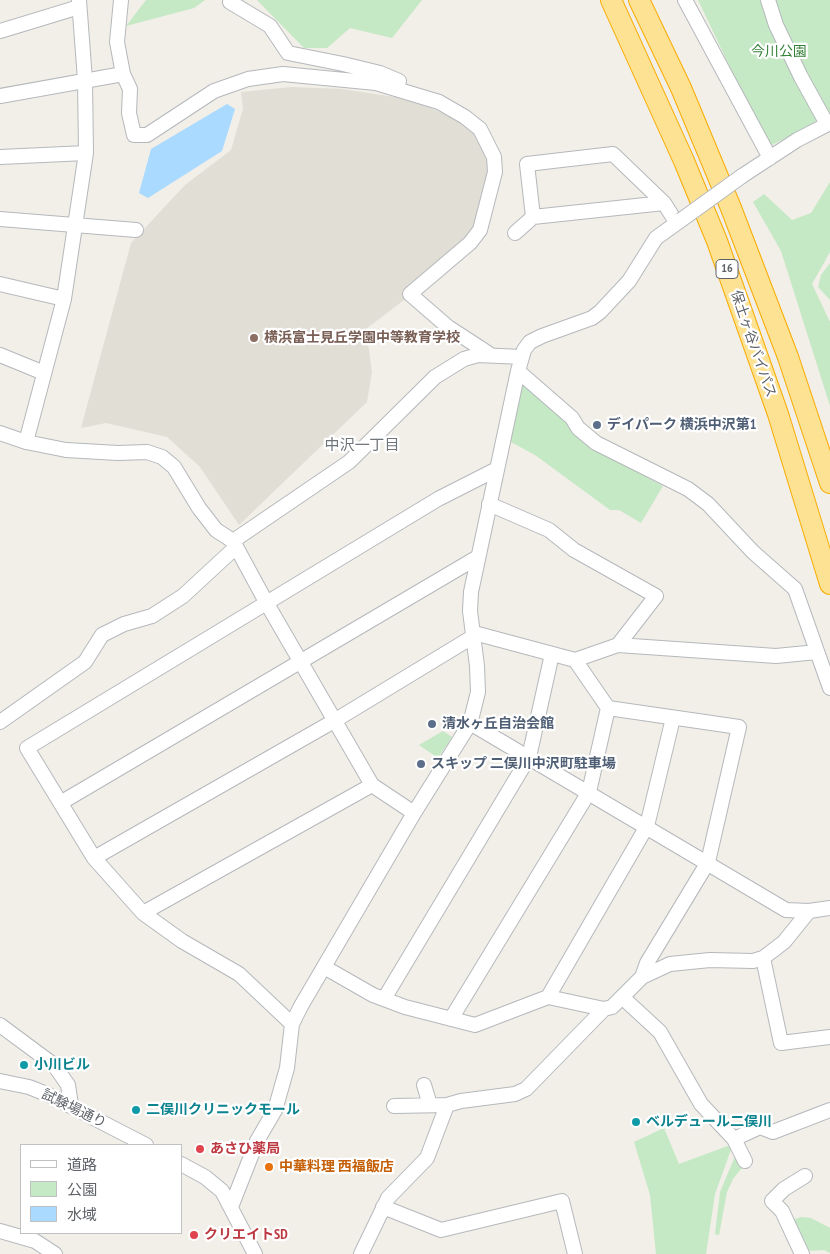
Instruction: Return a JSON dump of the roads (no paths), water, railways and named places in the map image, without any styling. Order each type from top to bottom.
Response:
[{"type":"highway","name":"保土ヶ谷バイパス","points":[[611,0],[677,144],[717,241],[778,414],[830,584]]},
{"type":"highway","name":"保土ヶ谷バイパス","points":[[639,0],[681,88],[731,208],[788,357],[830,484]]},
{"type":"street","points":[[121,0],[118,42],[123,74],[130,89],[129,113],[134,135],[147,135],[214,91],[248,79],[283,74],[376,83],[439,102]]},
{"type":"street","points":[[685,0],[770,158]]},
{"type":"street","points":[[231,1207],[257,1141],[275,1110],[287,1068],[292,1024],[414,813],[470,723],[478,692],[471,592],[522,356],[530,342],[592,318],[600,312],[629,281],[656,238],[742,176],[829,123],[797,68],[776,25],[768,0]]},
{"type":"street","points":[[230,2],[270,26],[288,53],[380,74],[439,102],[465,117],[480,129],[494,157],[495,172],[480,230],[470,244],[410,294],[448,327],[491,355]]},
{"type":"street","points":[[0,31],[79,4],[85,80],[86,153],[77,225],[64,299],[26,442]]},
{"type":"street","points":[[0,96],[123,74]]},
{"type":"street","points":[[0,157],[86,153]]},
{"type":"street","points":[[533,216],[527,164],[613,154],[664,203],[679,221]]},
{"type":"street","points":[[516,233],[533,216],[550,217],[664,203]]},
{"type":"street","points":[[0,220],[136,230]]},
{"type":"street","points":[[0,284],[64,299]]},
{"type":"street","points":[[0,355],[44,373]]},
{"type":"street","points":[[0,722],[85,662],[102,635],[124,624],[152,616],[183,596],[235,544],[349,462],[435,377],[464,359],[478,355],[522,356]]},
{"type":"street","points":[[518,371],[572,418],[578,428],[596,443],[688,489],[713,509],[748,548],[795,589],[830,688]]},
{"type":"street","points":[[0,433],[26,442],[66,450],[118,453],[147,452],[162,457],[174,467],[199,508],[216,530],[235,544],[266,602],[372,784],[414,813]]},
{"type":"street","points":[[292,1024],[239,974],[182,941],[144,913],[94,858],[62,802],[27,748],[438,499],[497,469]]},
{"type":"street","points":[[490,504],[549,530],[574,550],[656,596],[618,645]]},
{"type":"street","points":[[62,802],[478,558]]},
{"type":"street","points":[[94,858],[334,721],[478,634],[575,660],[618,645],[776,656],[817,652]]},
{"type":"street","points":[[384,999],[529,757],[552,654]]},
{"type":"street","points":[[575,660],[608,708],[739,727],[708,862],[647,963],[642,977]]},
{"type":"street","points":[[451,1019],[588,792],[608,708]]},
{"type":"street","points":[[548,997],[647,826],[673,718]]},
{"type":"street","points":[[470,723],[708,862],[786,910],[809,911],[830,908]]},
{"type":"street","points":[[144,913],[372,784]]},
{"type":"street","points":[[324,967],[384,999],[405,1007],[476,1025],[548,997],[604,1009],[612,1007],[642,977],[670,964],[690,961],[753,961],[763,958],[784,942],[809,911]]},
{"type":"street","points":[[763,958],[781,1043],[830,1037]]},
{"type":"street","points":[[622,997],[660,1032],[701,1104],[734,1139],[745,1161]]},
{"type":"street","points":[[394,1106],[447,1105],[461,1100],[516,1094],[526,1089],[604,1009]]},
{"type":"street","points":[[0,1025],[54,1065],[68,1085],[71,1105]]},
{"type":"street","name":"試験場通り","points":[[0,1081],[29,1088],[71,1105],[144,1144]]},
{"type":"street","points":[[424,1085],[430,1105]]},
{"type":"street","points":[[361,1254],[388,1198],[427,1158],[447,1105]]},
{"type":"street","points":[[734,1139],[760,1128],[773,1132],[830,1110]]},
{"type":"street","points":[[182,1165],[211,1181],[222,1191],[255,1254]]},
{"type":"street","points":[[802,1254],[782,1211],[772,1201],[784,1189],[805,1176]]},
{"type":"street","points":[[383,1207],[441,1230],[562,1201],[575,1254]]},
{"type":"street","points":[[0,1231],[35,1241],[55,1254]]},
{"type":"water","points":[[227,104],[235,109],[222,151],[148,198],[139,193],[151,149]]},
{"type":"place","name":"横浜富士見丘学園中等教育学校","points":[[254,338]]},
{"type":"place","name":"デイパーク 横浜中沢第1","points":[[597,425]]},
{"type":"place","name":"清水ヶ丘自治会館","points":[[432,724]]},
{"type":"place","name":"スキップ 二俣川中沢町駐車場","points":[[421,764]]},
{"type":"place","name":"小川ビル","points":[[24,1065]]},
{"type":"place","name":"二俣川クリニックモール","points":[[136,1110]]},
{"type":"place","name":"ベルデュール二俣川","points":[[636,1122]]},
{"type":"place","name":"あさひ薬局","points":[[200,1149]]},
{"type":"place","name":"中華料理 西福飯店","points":[[269,1167]]},
{"type":"place","name":"クリエイトSD","points":[[194,1235]]},
{"type":"district","name":"中沢一丁目","points":[[362,446]]},
{"type":"park label","name":"今川公園","points":[[779,52]]}]
